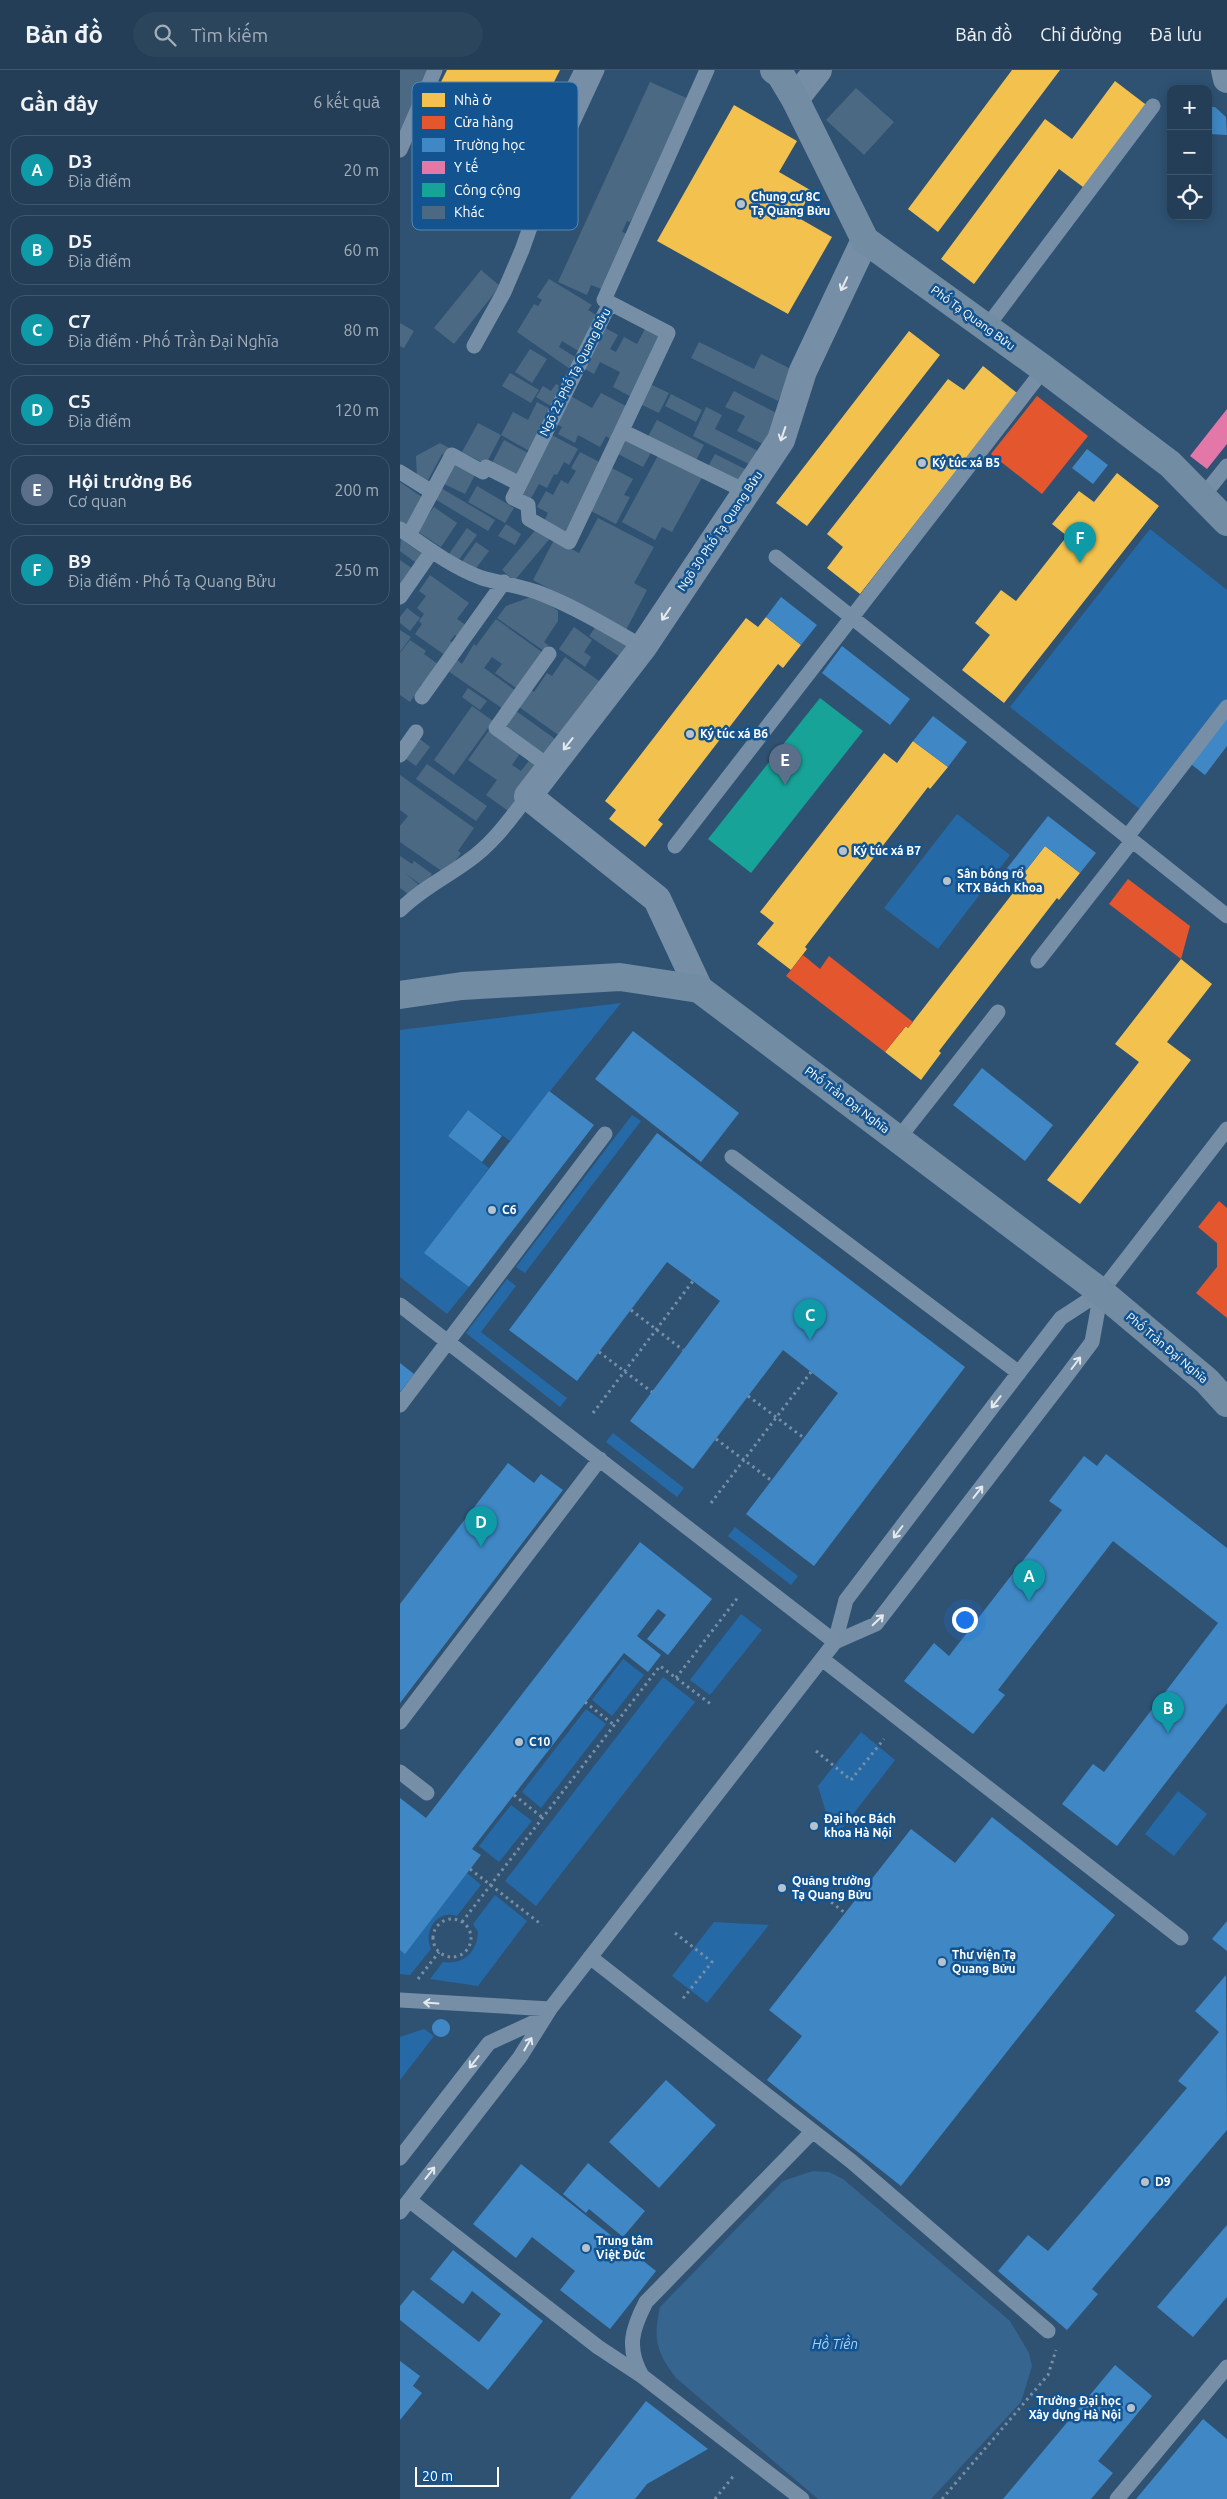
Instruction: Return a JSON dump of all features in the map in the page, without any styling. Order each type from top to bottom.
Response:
[{"type":"street","name":"Phố Tạ Quang Bửu","points":[[774,70],[780,74],[795,99],[865,240],[1044,369],[1170,464],[1227,522]]},
{"type":"street","points":[[795,99],[818,70]]},
{"type":"street","points":[[1225,70],[1227,79]]},
{"type":"street","name":"Ngõ 30 Phố Tạ Quang Bửu","points":[[528,796],[643,647],[781,440],[803,371],[865,240]]},
{"type":"street","points":[[528,796],[657,899],[699,989]]},
{"type":"street","name":"Phố Trần Đại Nghĩa","points":[[400,995],[462,986],[620,976],[699,989],[1101,1292],[1207,1381],[1227,1403]]},
{"type":"lane","points":[[430,82],[435,70]]},
{"type":"lane","points":[[576,82],[582,70]]},
{"type":"lane","points":[[578,111],[597,70]]},
{"type":"lane","name":"Ngõ 22 Phố Tạ Quang Bửu","points":[[622,431],[569,542],[529,519],[528,505],[512,498],[610,303],[604,300],[707,70]]},
{"type":"lane","points":[[986,328],[1153,106]]},
{"type":"lane","points":[[400,150],[412,123]]},
{"type":"lane","points":[[474,346],[504,292],[529,230]]},
{"type":"lane","points":[[610,303],[668,333],[622,431],[746,492]]},
{"type":"lane","points":[[675,846],[1044,369]]},
{"type":"lane","points":[[520,484],[486,467],[483,472],[452,455],[432,492],[404,532],[469,573],[543,594],[596,619],[643,647]]},
{"type":"lane","points":[[1203,496],[1227,466]]},
{"type":"lane","points":[[400,472],[432,492]]},
{"type":"lane","points":[[400,597],[432,551]]},
{"type":"lane","points":[[776,557],[1227,916]]},
{"type":"lane","points":[[422,697],[504,582]]},
{"type":"lane","points":[[549,654],[496,728],[550,767]]},
{"type":"lane","points":[[1038,961],[1227,707]]},
{"type":"lane","points":[[400,755],[416,732]]},
{"type":"lane","name":"Ngõ 30 Phố Tạ Quang Bửu","points":[[403,901],[469,861],[490,844],[528,796]]},
{"type":"lane","points":[[898,1139],[998,1012]]},
{"type":"lane","points":[[400,2212],[520,2057],[546,2014],[835,1642],[846,1600],[1019,1373],[1061,1318],[1101,1292],[1227,1129]]},
{"type":"lane","points":[[400,1405],[605,1134]]},
{"type":"lane","points":[[732,1157],[1019,1373]]},
{"type":"lane","points":[[835,1642],[876,1624],[1065,1378],[1092,1342],[1101,1292]]},
{"type":"lane","points":[[400,1305],[835,1642]]},
{"type":"lane","points":[[400,1722],[600,1459]]},
{"type":"lane","points":[[822,1659],[1181,1938]]},
{"type":"lane","points":[[400,1772],[427,1794]]},
{"type":"lane","points":[[590,1957],[851,2161],[1048,2331]]},
{"type":"lane","points":[[400,2000],[546,2014]]},
{"type":"lane","points":[[400,2158],[489,2043],[546,2014]]},
{"type":"lane","points":[[642,2376],[632,2351],[633,2333],[646,2302],[812,2132]]},
{"type":"lane","points":[[409,2200],[598,2347],[642,2376],[802,2499]]},
{"type":"lane","points":[[1118,2499],[1227,2367]]},
{"type":"path","points":[[593,1413],[693,1281]]},
{"type":"path","points":[[631,1310],[683,1350]]},
{"type":"path","points":[[599,1352],[652,1392]]},
{"type":"path","points":[[711,1503],[811,1372]]},
{"type":"path","points":[[748,1396],[804,1438]]},
{"type":"path","points":[[716,1439],[772,1481]]},
{"type":"path","points":[[676,1678],[739,1596]]},
{"type":"path","points":[[462,1922],[660,1666],[712,1706]]},
{"type":"path","points":[[585,1702],[614,1725]]},
{"type":"path","points":[[816,1751],[851,1780],[884,1739]]},
{"type":"path","points":[[514,1795],[543,1818]]},
{"type":"path","points":[[470,1868],[542,1925]]},
{"type":"path","points":[[821,1894],[845,1913]]},
{"type":"path","points":[[450,1919],[462,1922],[470,1938],[466,1949],[456,1956],[444,1955],[439,1952],[435,1947],[433,1935],[439,1924],[450,1919]]},
{"type":"path","points":[[675,1933],[712,1962],[680,2001]]},
{"type":"path","points":[[414,1984],[439,1952]]},
{"type":"path","points":[[942,2499],[1048,2375],[1056,2351],[1048,2331]]},
{"type":"path","points":[[715,2499],[748,2457]]},
{"type":"shaded area","points":[[1150,529],[1227,590],[1227,701],[1141,810],[1010,707]]},
{"type":"shaded area","name":"Sân bóng rổ KTX Bách Khoa","points":[[957,814],[1010,855],[938,949],[884,908]]},
{"type":"shaded area","points":[[621,1003],[510,1141],[468,1110],[448,1136],[489,1168],[425,1253],[469,1287],[447,1314],[400,1277],[400,1030]]},
{"type":"shaded area","points":[[632,1115],[641,1121],[525,1273],[516,1267]]},
{"type":"shaded area","points":[[507,1279],[516,1286],[481,1332],[567,1398],[560,1407],[466,1333]]},
{"type":"shaded area","points":[[613,1433],[684,1488],[677,1497],[606,1442]]},
{"type":"shaded area","points":[[735,1527],[798,1576],[791,1585],[728,1536]]},
{"type":"shaded area","points":[[741,1614],[762,1630],[710,1695],[690,1680]]},
{"type":"shaded area","points":[[623,1659],[644,1675],[612,1716],[592,1700]]},
{"type":"shaded area","points":[[663,1677],[695,1702],[536,1906],[505,1881]]},
{"type":"shaded area","points":[[586,1709],[606,1724],[541,1808],[522,1792]]},
{"type":"shaded area","points":[[861,1732],[895,1760],[834,1839],[818,1786]]},
{"type":"shaded area","points":[[1178,1791],[1207,1814],[1174,1856],[1145,1834]]},
{"type":"shaded area","points":[[511,1805],[532,1821],[499,1862],[479,1846]]},
{"type":"shaded area","points":[[467,1873],[481,1885],[457,1916],[443,1916],[434,1923],[429,1935],[431,1949],[410,1975],[400,1974],[400,1950],[404,1953]]},
{"type":"shaded area","points":[[495,1895],[527,1921],[478,1986],[430,1979],[443,1962],[463,1959],[472,1951],[478,1932],[473,1924]]},
{"type":"shaded area","points":[[714,1922],[769,1925],[707,2003],[672,1976]]},
{"type":"shaded area","points":[[424,2029],[434,2036],[400,2080],[400,2037]]},
{"type":"water","name":"Hồ Tiền","points":[[813,2171],[829,2172],[843,2179],[1010,2321],[1029,2353],[1032,2366],[1021,2402],[931,2499],[818,2499],[676,2378],[660,2353],[657,2328],[660,2307],[783,2181]]},
{"type":"building: Nhà ở","points":[[447,70],[560,70],[554,82],[441,82]]},
{"type":"building: Nhà ở","points":[[1012,70],[1060,70],[938,232],[908,209]]},
{"type":"building: Nhà ở","points":[[1115,81],[1149,107],[1087,190],[1059,169],[974,284],[941,259],[1045,119],[1072,139]]},
{"type":"building: Nhà ở","name":"Chung cư 8C Tạ Quang Bửu","points":[[734,105],[797,141],[779,172],[812,191],[797,217],[832,237],[788,314],[657,241]]},
{"type":"building: Nhà ở","points":[[909,331],[940,355],[807,526],[776,503]]},
{"type":"building: Nhà ở","name":"Ký túc xá B5","points":[[983,366],[1017,393],[860,594],[827,568],[843,547],[827,534],[948,379],[964,390]]},
{"type":"building: Nhà ở","points":[[1117,473],[1159,506],[1004,703],[962,670],[990,635],[975,623],[1001,590],[1016,601],[1067,536],[1052,524],[1079,491],[1094,502]]},
{"type":"building: Nhà ở","name":"Ký túc xá B6","points":[[766,617],[801,645],[783,668],[778,664],[658,820],[663,824],[645,847],[609,819],[616,810],[605,801],[746,618],[758,627]]},
{"type":"building: Nhà ở","name":"Ký túc xá B7","points":[[913,741],[948,767],[930,789],[928,787],[805,947],[807,949],[791,970],[757,944],[774,923],[760,912],[884,753],[897,763]]},
{"type":"building: Nhà ở","points":[[1045,846],[1080,873],[1059,900],[1057,898],[939,1051],[941,1053],[921,1080],[885,1052],[906,1026],[908,1028],[1027,875],[1024,873]]},
{"type":"building: Nhà ở","points":[[1181,959],[1212,984],[1167,1042],[1191,1060],[1080,1204],[1047,1180],[1139,1062],[1115,1044]]},
{"type":"building: Cửa hàng","points":[[1037,396],[1088,436],[1042,494],[991,454]]},
{"type":"building: Cửa hàng","points":[[1128,879],[1190,926],[1181,959],[1109,904]]},
{"type":"building: Cửa hàng","points":[[803,955],[820,969],[829,956],[913,1022],[908,1028],[906,1026],[885,1052],[786,976]]},
{"type":"building: Cửa hàng","points":[[1219,1201],[1227,1208],[1227,1318],[1196,1293],[1217,1267],[1217,1243],[1198,1227]]},
{"type":"building: Trường học","points":[[1212,107],[1215,107],[1226,117],[1227,135],[1212,134]]},
{"type":"building: Trường học","points":[[1087,449],[1108,465],[1093,484],[1072,468]]},
{"type":"building: Trường học","points":[[781,597],[817,625],[801,645],[766,617]]},
{"type":"building: Trường học","points":[[842,646],[910,699],[890,725],[822,673]]},
{"type":"building: Trường học","points":[[1227,711],[1227,746],[1205,775],[1187,761]]},
{"type":"building: Trường học","points":[[933,716],[967,742],[948,767],[913,741]]},
{"type":"building: Trường học","points":[[1048,816],[1096,853],[1080,873],[1045,846],[1024,873],[1027,875],[1020,884],[1004,872]]},
{"type":"building: Trường học","points":[[633,1031],[739,1113],[701,1162],[595,1079]]},
{"type":"building: Trường học","points":[[982,1068],[1053,1125],[1025,1161],[953,1105]]},
{"type":"building: Trường học","name":"C6","points":[[549,1091],[594,1125],[469,1287],[424,1253]]},
{"type":"building: Trường học","points":[[468,1110],[502,1136],[482,1162],[448,1136]]},
{"type":"building: Trường học","points":[[657,1133],[965,1367],[814,1566],[746,1514],[838,1393],[783,1350],[693,1469],[630,1421],[720,1301],[667,1262],[577,1381],[509,1330]]},
{"type":"building: Trường học","points":[[400,1363],[414,1374],[400,1392]]},
{"type":"building: Trường học","points":[[1106,1454],[1227,1548],[1227,1703],[1117,1846],[1062,1804],[1093,1764],[1104,1772],[1218,1623],[1113,1541],[998,1690],[1005,1695],[973,1734],[904,1681],[934,1643],[949,1656],[1062,1510],[1049,1501],[1084,1456],[1097,1466]]},
{"type":"building: Trường học","points":[[508,1463],[534,1483],[541,1474],[563,1490],[400,1703],[400,1604]]},
{"type":"building: Trường học","name":"C10","points":[[640,1542],[712,1599],[668,1655],[647,1639],[666,1615],[658,1609],[637,1636],[661,1655],[648,1672],[624,1653],[472,1849],[481,1855],[405,1954],[400,1950],[400,1798],[426,1818]]},
{"type":"building: Trường học","name":"Thư viện Tạ Quang Bửu","points":[[992,1817],[1115,1915],[901,2186],[767,2080],[802,2036],[769,2010],[911,1829],[955,1863]]},
{"type":"building: Trường học","points":[[1227,1921],[1227,1951],[1212,1939]]},
{"type":"building: Trường học","name":"D9","points":[[1226,1975],[1227,2130],[1092,2289],[1098,2294],[1067,2330],[998,2271],[1028,2235],[1048,2251],[1187,2088],[1178,2081],[1219,2032],[1195,2011]]},
{"type":"building: Trường học","points":[[441,2019],[447,2022],[450,2028],[447,2034],[441,2037],[435,2034],[432,2028],[435,2022]]},
{"type":"building: Trường học","points":[[666,2080],[716,2125],[659,2188],[609,2142]]},
{"type":"building: Trường học","points":[[588,2163],[645,2211],[623,2237],[589,2209],[586,2213],[563,2194]]},
{"type":"building: Trường học","name":"Trung tâm Việt Đức","points":[[521,2164],[656,2271],[610,2329],[560,2290],[575,2271],[532,2237],[516,2258],[473,2224]]},
{"type":"building: Trường học","points":[[1227,2225],[1227,2297],[1193,2337],[1157,2307]]},
{"type":"building: Trường học","points":[[453,2250],[543,2321],[488,2390],[400,2320],[400,2306],[413,2290],[479,2342],[501,2314],[472,2291],[463,2304],[430,2279]]},
{"type":"building: Trường học","points":[[400,2361],[420,2376],[413,2386],[422,2393],[400,2420]]},
{"type":"building: Trường học","points":[[1115,2365],[1152,2396],[1098,2461],[1113,2473],[1091,2499],[1003,2499]]},
{"type":"building: Trường học","points":[[646,2401],[708,2449],[647,2484],[635,2499],[570,2499]]},
{"type":"building: Trường học","points":[[1203,2419],[1227,2439],[1227,2499],[1136,2499]]},
{"type":"building: Y tế","points":[[1227,409],[1227,444],[1207,469],[1190,456]]},
{"type":"building: Công cộng","points":[[820,698],[863,731],[751,873],[708,839]]},
{"type":"building: Khác","points":[[400,70],[427,70],[422,82],[412,82],[412,108],[400,138]]},
{"type":"building: Khác","points":[[650,82],[691,100],[635,214],[630,222],[627,221],[622,232],[629,235],[604,290],[591,285],[587,295],[558,282]]},
{"type":"building: Khác","points":[[856,88],[894,122],[864,155],[826,120]]},
{"type":"building: Khác","points":[[481,270],[500,286],[454,344],[434,328]]},
{"type":"building: Khác","points":[[549,279],[592,305],[588,310],[601,318],[580,352],[562,341],[559,347],[580,360],[573,371],[517,332],[534,304],[538,306],[542,300],[537,297]]},
{"type":"building: Khác","points":[[400,323],[414,331],[404,348],[400,346]]},
{"type":"building: Khác","points":[[602,326],[618,335],[610,349],[616,352],[624,337],[637,344],[646,327],[664,337],[635,399],[613,387],[620,372],[600,362],[594,374],[583,368]]},
{"type":"building: Khác","points":[[699,342],[754,369],[761,354],[793,370],[778,401],[691,358]]},
{"type":"building: Khác","points":[[530,349],[547,359],[532,383],[515,372]]},
{"type":"building: Khác","points":[[510,373],[539,390],[531,403],[502,386]]},
{"type":"building: Khác","points":[[556,384],[565,389],[554,408],[536,397],[543,386],[551,391]]},
{"type":"building: Khác","points":[[650,384],[669,393],[659,413],[640,404]]},
{"type":"building: Khác","points":[[734,391],[780,415],[773,449],[737,431],[745,416],[725,407]]},
{"type":"building: Khác","points":[[601,393],[628,407],[613,441],[606,436],[600,447],[578,435],[575,443],[558,434],[562,427],[554,423],[567,394],[592,408]]},
{"type":"building: Khác","points":[[671,394],[702,410],[696,422],[665,406]]},
{"type":"building: Khác","points":[[537,402],[554,411],[533,453],[501,435],[513,412],[528,420]]},
{"type":"building: Khác","points":[[706,407],[722,415],[715,429],[762,453],[755,467],[693,436]]},
{"type":"building: Khác","points":[[657,420],[704,445],[694,464],[646,440]]},
{"type":"building: Khác","points":[[478,423],[501,435],[486,464],[462,452]]},
{"type":"building: Khác","points":[[550,434],[578,449],[569,465],[564,462],[557,475],[554,474],[547,488],[539,484],[530,500],[516,492]]},
{"type":"building: Khác","points":[[626,435],[653,449],[643,467],[616,453]]},
{"type":"building: Khác","points":[[504,440],[530,454],[516,480],[490,467]]},
{"type":"building: Khác","points":[[440,443],[451,449],[447,457],[442,454],[428,480],[433,483],[417,479],[416,456]]},
{"type":"building: Khác","points":[[580,452],[605,465],[567,536],[543,523],[548,513],[537,507],[546,491],[553,495],[561,480],[568,484],[576,471],[571,468]]},
{"type":"building: Khác","points":[[660,452],[704,474],[672,532],[662,527],[655,540],[622,522]]},
{"type":"building: Khác","points":[[715,454],[755,474],[747,490],[706,470]]},
{"type":"building: Khác","points":[[453,460],[477,471],[465,494],[442,483]]},
{"type":"building: Khác","points":[[610,467],[633,479],[624,495],[630,497],[616,524],[589,510]]},
{"type":"building: Khác","points":[[400,482],[426,500],[407,527],[400,523]]},
{"type":"building: Khác","points":[[477,486],[514,508],[505,523],[468,502]]},
{"type":"building: Khác","points":[[441,488],[495,520],[488,531],[435,499]]},
{"type":"building: Khác","points":[[434,507],[457,523],[441,547],[417,531]]},
{"type":"building: Khác","points":[[598,518],[654,547],[634,583],[647,590],[626,630],[533,580],[554,540],[579,553]]},
{"type":"building: Khác","points":[[506,524],[521,534],[515,545],[498,536]]},
{"type":"building: Khác","points":[[538,527],[551,537],[514,581],[502,570]]},
{"type":"building: Khác","points":[[467,528],[477,535],[458,561],[449,554]]},
{"type":"building: Khác","points":[[401,539],[425,556],[419,565],[400,551]]},
{"type":"building: Khác","points":[[476,542],[489,551],[474,571],[461,563]]},
{"type":"building: Khác","points":[[400,560],[416,571],[400,594]]},
{"type":"building: Khác","points":[[430,575],[469,603],[457,619],[470,628],[461,640],[455,635],[450,641],[457,646],[449,658],[415,634],[422,624],[419,621],[424,614],[417,608],[426,596],[419,591]]},
{"type":"building: Khác","points":[[536,595],[558,611],[558,621],[544,642],[548,645],[544,651],[497,618],[506,606]]},
{"type":"building: Khác","points":[[407,608],[420,618],[410,631],[400,623],[400,617]]},
{"type":"building: Khác","points":[[496,619],[546,655],[516,688],[495,673],[502,664],[492,657],[484,668],[519,693],[506,711],[448,671],[456,659],[462,664],[474,644],[476,646]]},
{"type":"building: Khác","points":[[597,625],[628,646],[620,657],[589,636]]},
{"type":"building: Khác","points":[[574,627],[592,640],[584,652],[591,657],[585,667],[559,649]]},
{"type":"building: Khác","points":[[400,630],[411,637],[400,652]]},
{"type":"building: Khác","points":[[410,640],[426,651],[424,654],[442,667],[427,688],[422,684],[410,702],[400,695],[400,653]]},
{"type":"building: Khác","points":[[565,657],[602,683],[564,739],[519,707],[531,690],[534,692],[547,673],[552,676]]},
{"type":"building: Khác","points":[[468,688],[487,701],[480,710],[462,697]]},
{"type":"building: Khác","points":[[472,706],[493,721],[454,775],[434,760]]},
{"type":"building: Khác","points":[[516,711],[558,741],[545,759],[503,729]]},
{"type":"building: Khác","points":[[490,729],[521,752],[512,765],[521,771],[531,758],[543,768],[511,813],[486,795],[497,780],[468,760]]},
{"type":"building: Khác","points":[[416,736],[430,747],[416,766],[402,756]]},
{"type":"building: Khác","points":[[427,764],[487,806],[476,821],[416,779]]},
{"type":"building: Khác","points":[[400,775],[474,828],[458,851],[461,853],[446,874],[400,842],[400,826],[408,816],[400,810]]},
{"type":"building: Khác","points":[[400,856],[412,864],[414,861],[432,874],[424,887],[405,873],[419,885],[411,896],[400,888]]},
{"type":"place","name":"Chung cư 8C Tạ Quang Bửu","points":[[741,204]]},
{"type":"place","name":"Ký túc xá B5","points":[[922,463]]},
{"type":"place","name":"B9","points":[[1080,563]]},
{"type":"place","name":"Ký túc xá B6","points":[[690,734]]},
{"type":"place","name":"Hội trường B6","points":[[785,785]]},
{"type":"place","name":"Ký túc xá B7","points":[[843,851]]},
{"type":"place","name":"Sân bóng rổ KTX Bách Khoa","points":[[947,881]]},
{"type":"place","name":"C6","points":[[492,1210]]},
{"type":"place","name":"C7","points":[[810,1340]]},
{"type":"place","name":"C5","points":[[481,1547]]},
{"type":"place","name":"D3","points":[[1029,1601]]},
{"type":"place","name":"D5","points":[[1168,1733]]},
{"type":"place","name":"C10","points":[[519,1742]]},
{"type":"place","name":"Đại học Bách khoa Hà Nội","points":[[814,1826]]},
{"type":"place","name":"Quảng trường Tạ Quang Bửu","points":[[782,1888]]},
{"type":"place","name":"Thư viện Tạ Quang Bửu","points":[[942,1962]]},
{"type":"place","name":"D9","points":[[1145,2182]]},
{"type":"place","name":"Trung tâm Việt Đức","points":[[586,2248]]},
{"type":"place","name":"Trường Đại học Xây dựng Hà Nội","points":[[1131,2408]]}]
